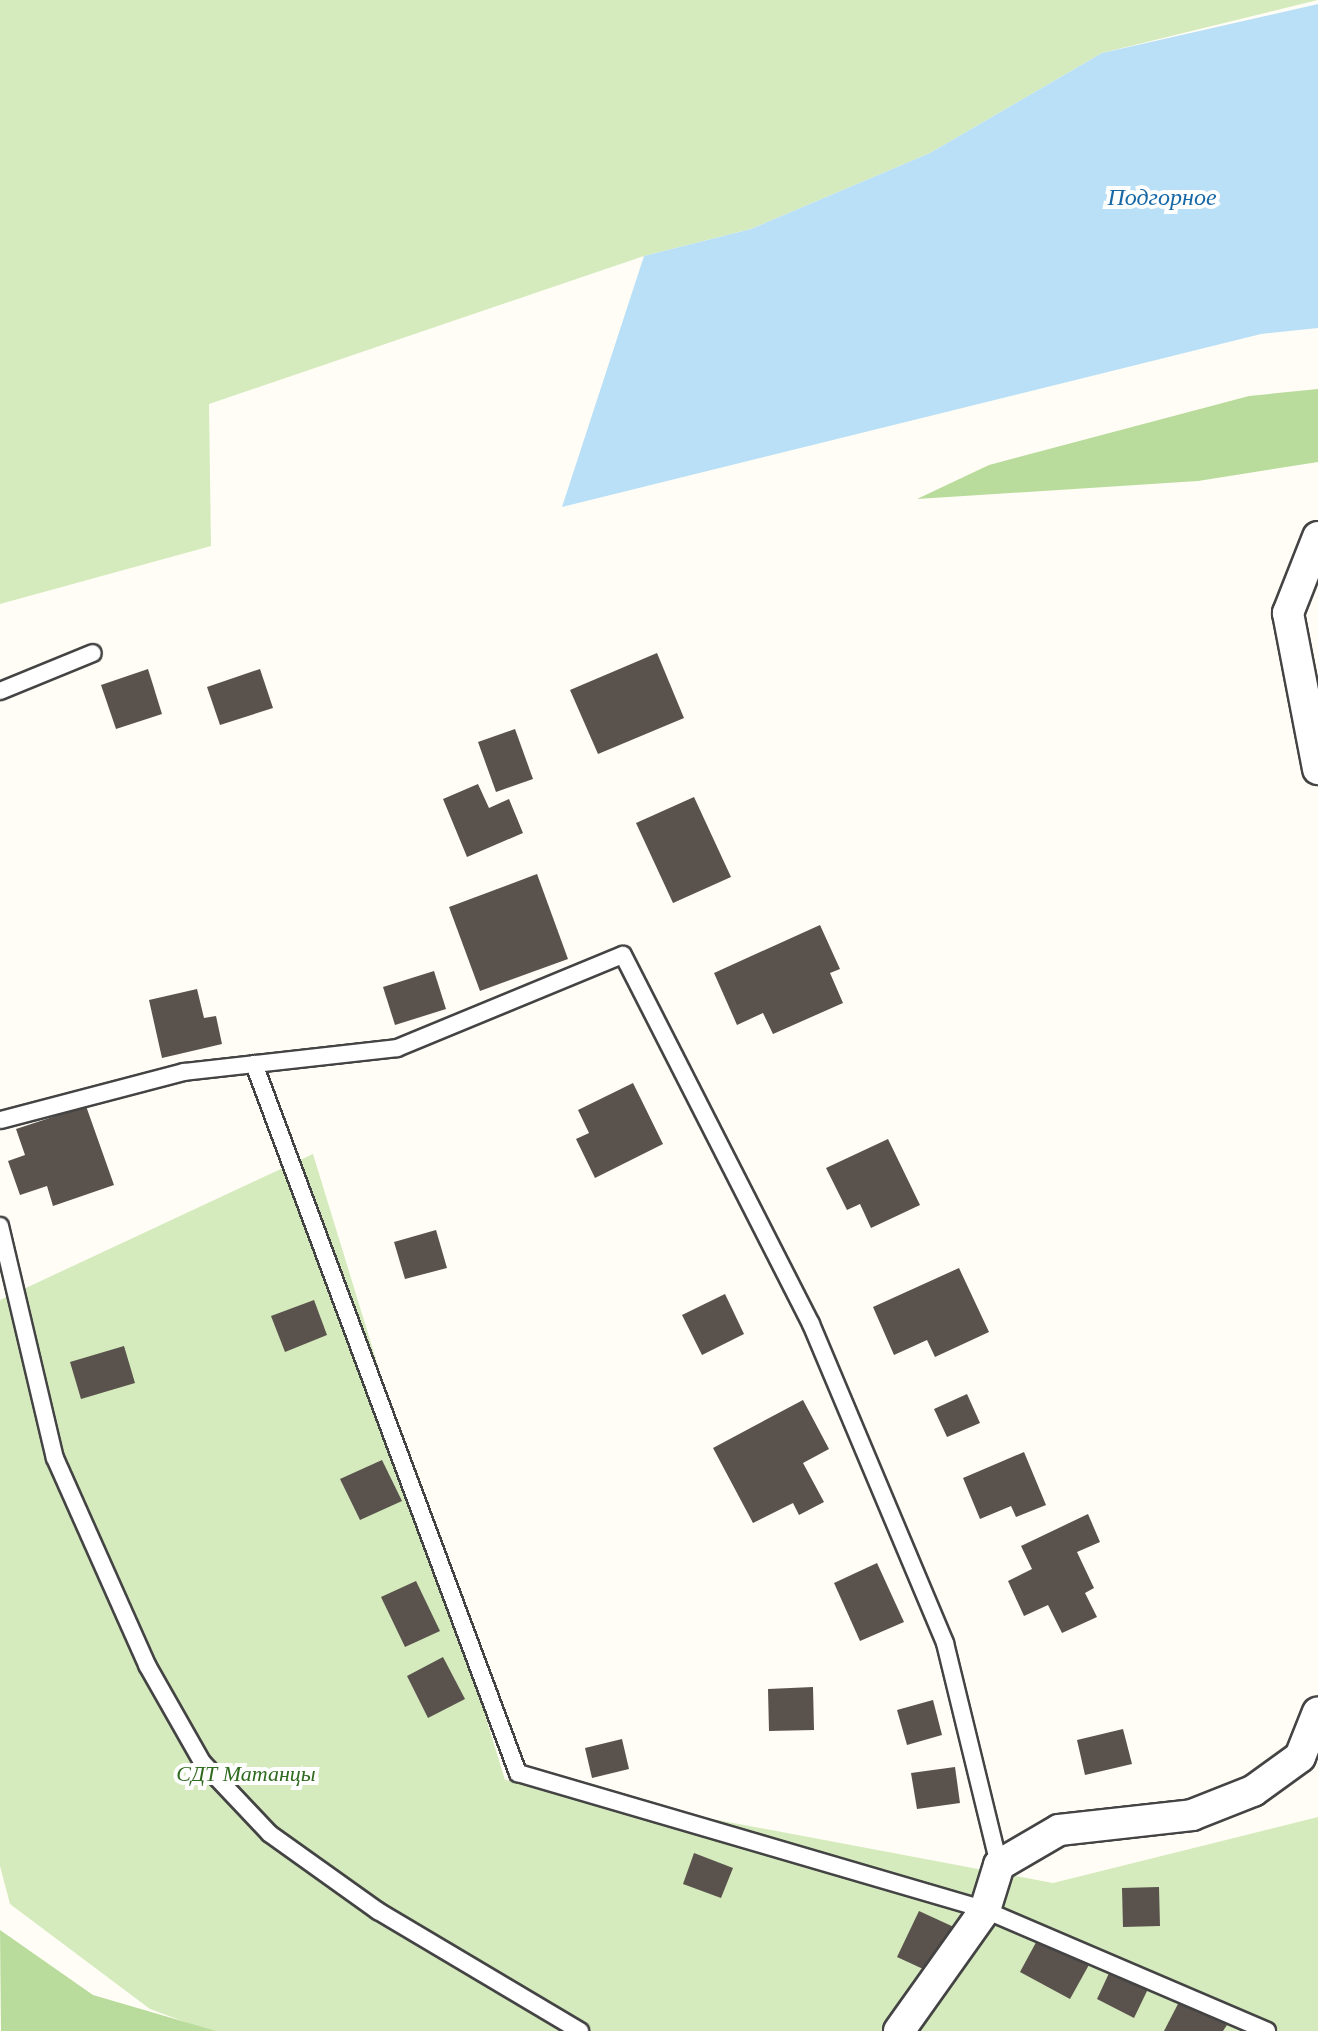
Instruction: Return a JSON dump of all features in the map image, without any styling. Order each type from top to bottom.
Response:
[{"type":"street","points":[[1317,756],[1288,613],[1318,537]]},
{"type":"street","points":[[899,2031],[985,1910],[999,1865],[1059,1830],[1192,1815],[1253,1791],[1300,1757],[1316,1722]]},
{"type":"lane","points":[[0,691],[93,653]]},
{"type":"lane","points":[[0,1121],[184,1072],[397,1048],[623,955],[811,1324],[945,1643],[999,1865]]},
{"type":"lane","points":[[254,1064],[518,1773],[985,1910],[1267,2031]]},
{"type":"lane","points":[[0,1226],[55,1458],[147,1665],[202,1762],[294,1852],[378,1911],[580,2031]]},
{"type":"green space","points":[[0,0],[1318,0],[1102,53],[930,153],[751,229],[644,256],[209,404],[211,546],[0,604]]},
{"type":"green space","points":[[1318,389],[1318,462],[1198,481],[917,499],[989,465],[1249,396]]},
{"type":"green space","name":"СДТ Матанцы","points":[[313,1154],[505,1780],[1053,1883],[1318,1817],[1318,2031],[209,2031],[150,2009],[10,1904],[0,1866],[0,1300]]},
{"type":"green space","points":[[0,1930],[93,1995],[216,2031],[1,2031]]},
{"type":"water","name":"Подгорное","points":[[1318,4],[1318,328],[1261,334],[562,507],[644,256],[751,229],[930,153],[1102,53]]},
{"type":"building","points":[[657,653],[684,718],[598,754],[570,690]]},
{"type":"building","points":[[148,669],[162,714],[116,729],[101,685]]},
{"type":"building","points":[[260,669],[273,708],[220,725],[207,687]]},
{"type":"building","points":[[515,729],[533,779],[496,792],[478,742]]},
{"type":"building","points":[[478,784],[489,808],[509,799],[523,833],[467,857],[443,799]]},
{"type":"building","points":[[694,797],[731,877],[673,903],[636,823]]},
{"type":"building","points":[[537,874],[568,959],[480,991],[449,907]]},
{"type":"building","points":[[820,925],[840,969],[830,973],[843,1003],[773,1034],[763,1013],[737,1025],[714,973]]},
{"type":"building","points":[[434,971],[446,1009],[395,1025],[383,987]]},
{"type":"building","points":[[197,989],[204,1018],[216,1016],[222,1044],[162,1058],[149,1000]]},
{"type":"building","points":[[633,1083],[663,1144],[595,1178],[576,1139],[589,1133],[578,1110]]},
{"type":"building","points":[[86,1106],[114,1185],[53,1206],[47,1186],[20,1195],[8,1161],[25,1155],[16,1129]]},
{"type":"building","points":[[888,1139],[920,1205],[871,1228],[860,1204],[847,1210],[826,1168]]},
{"type":"building","points":[[436,1230],[447,1268],[405,1279],[394,1242]]},
{"type":"building","points":[[959,1268],[989,1332],[935,1357],[927,1340],[894,1355],[873,1307]]},
{"type":"building","points":[[725,1294],[744,1334],[702,1355],[682,1315]]},
{"type":"building","points":[[314,1300],[327,1335],[285,1352],[271,1316]]},
{"type":"building","points":[[124,1346],[135,1383],[81,1399],[70,1362]]},
{"type":"building","points":[[967,1394],[980,1423],[947,1437],[934,1409]]},
{"type":"building","points":[[803,1400],[829,1449],[803,1463],[824,1502],[799,1515],[793,1503],[753,1523],[713,1448]]},
{"type":"building","points":[[1024,1452],[1046,1505],[1016,1517],[1011,1506],[980,1519],[963,1478]]},
{"type":"building","points":[[382,1460],[402,1501],[360,1520],[340,1479]]},
{"type":"building","points":[[1088,1514],[1100,1542],[1077,1552],[1094,1588],[1085,1593],[1097,1617],[1062,1633],[1048,1605],[1024,1616],[1008,1581],[1032,1569],[1021,1546]]},
{"type":"building","points":[[877,1563],[904,1622],[860,1641],[834,1583]]},
{"type":"building","points":[[416,1581],[440,1631],[405,1647],[381,1597]]},
{"type":"building","points":[[443,1657],[465,1699],[428,1718],[407,1676]]},
{"type":"building","points":[[813,1687],[814,1730],[769,1731],[768,1689]]},
{"type":"building","points":[[933,1700],[942,1735],[907,1745],[897,1710]]},
{"type":"building","points":[[1123,1729],[1132,1764],[1085,1775],[1077,1740]]},
{"type":"building","points":[[622,1739],[629,1769],[592,1778],[585,1748]]},
{"type":"building","points":[[955,1767],[960,1803],[917,1809],[911,1773]]},
{"type":"building","points":[[694,1853],[733,1868],[721,1898],[683,1884]]},
{"type":"building","points":[[1159,1887],[1160,1926],[1123,1927],[1122,1888]]},
{"type":"building","points":[[919,1911],[956,1928],[934,1974],[897,1957]]},
{"type":"building","points":[[1040,1935],[1090,1963],[1070,1999],[1020,1972]]},
{"type":"building","points":[[1110,1971],[1148,1989],[1134,2018],[1097,1999]]},
{"type":"building","points":[[1180,2000],[1227,2025],[1223,2031],[1164,2031]]}]
